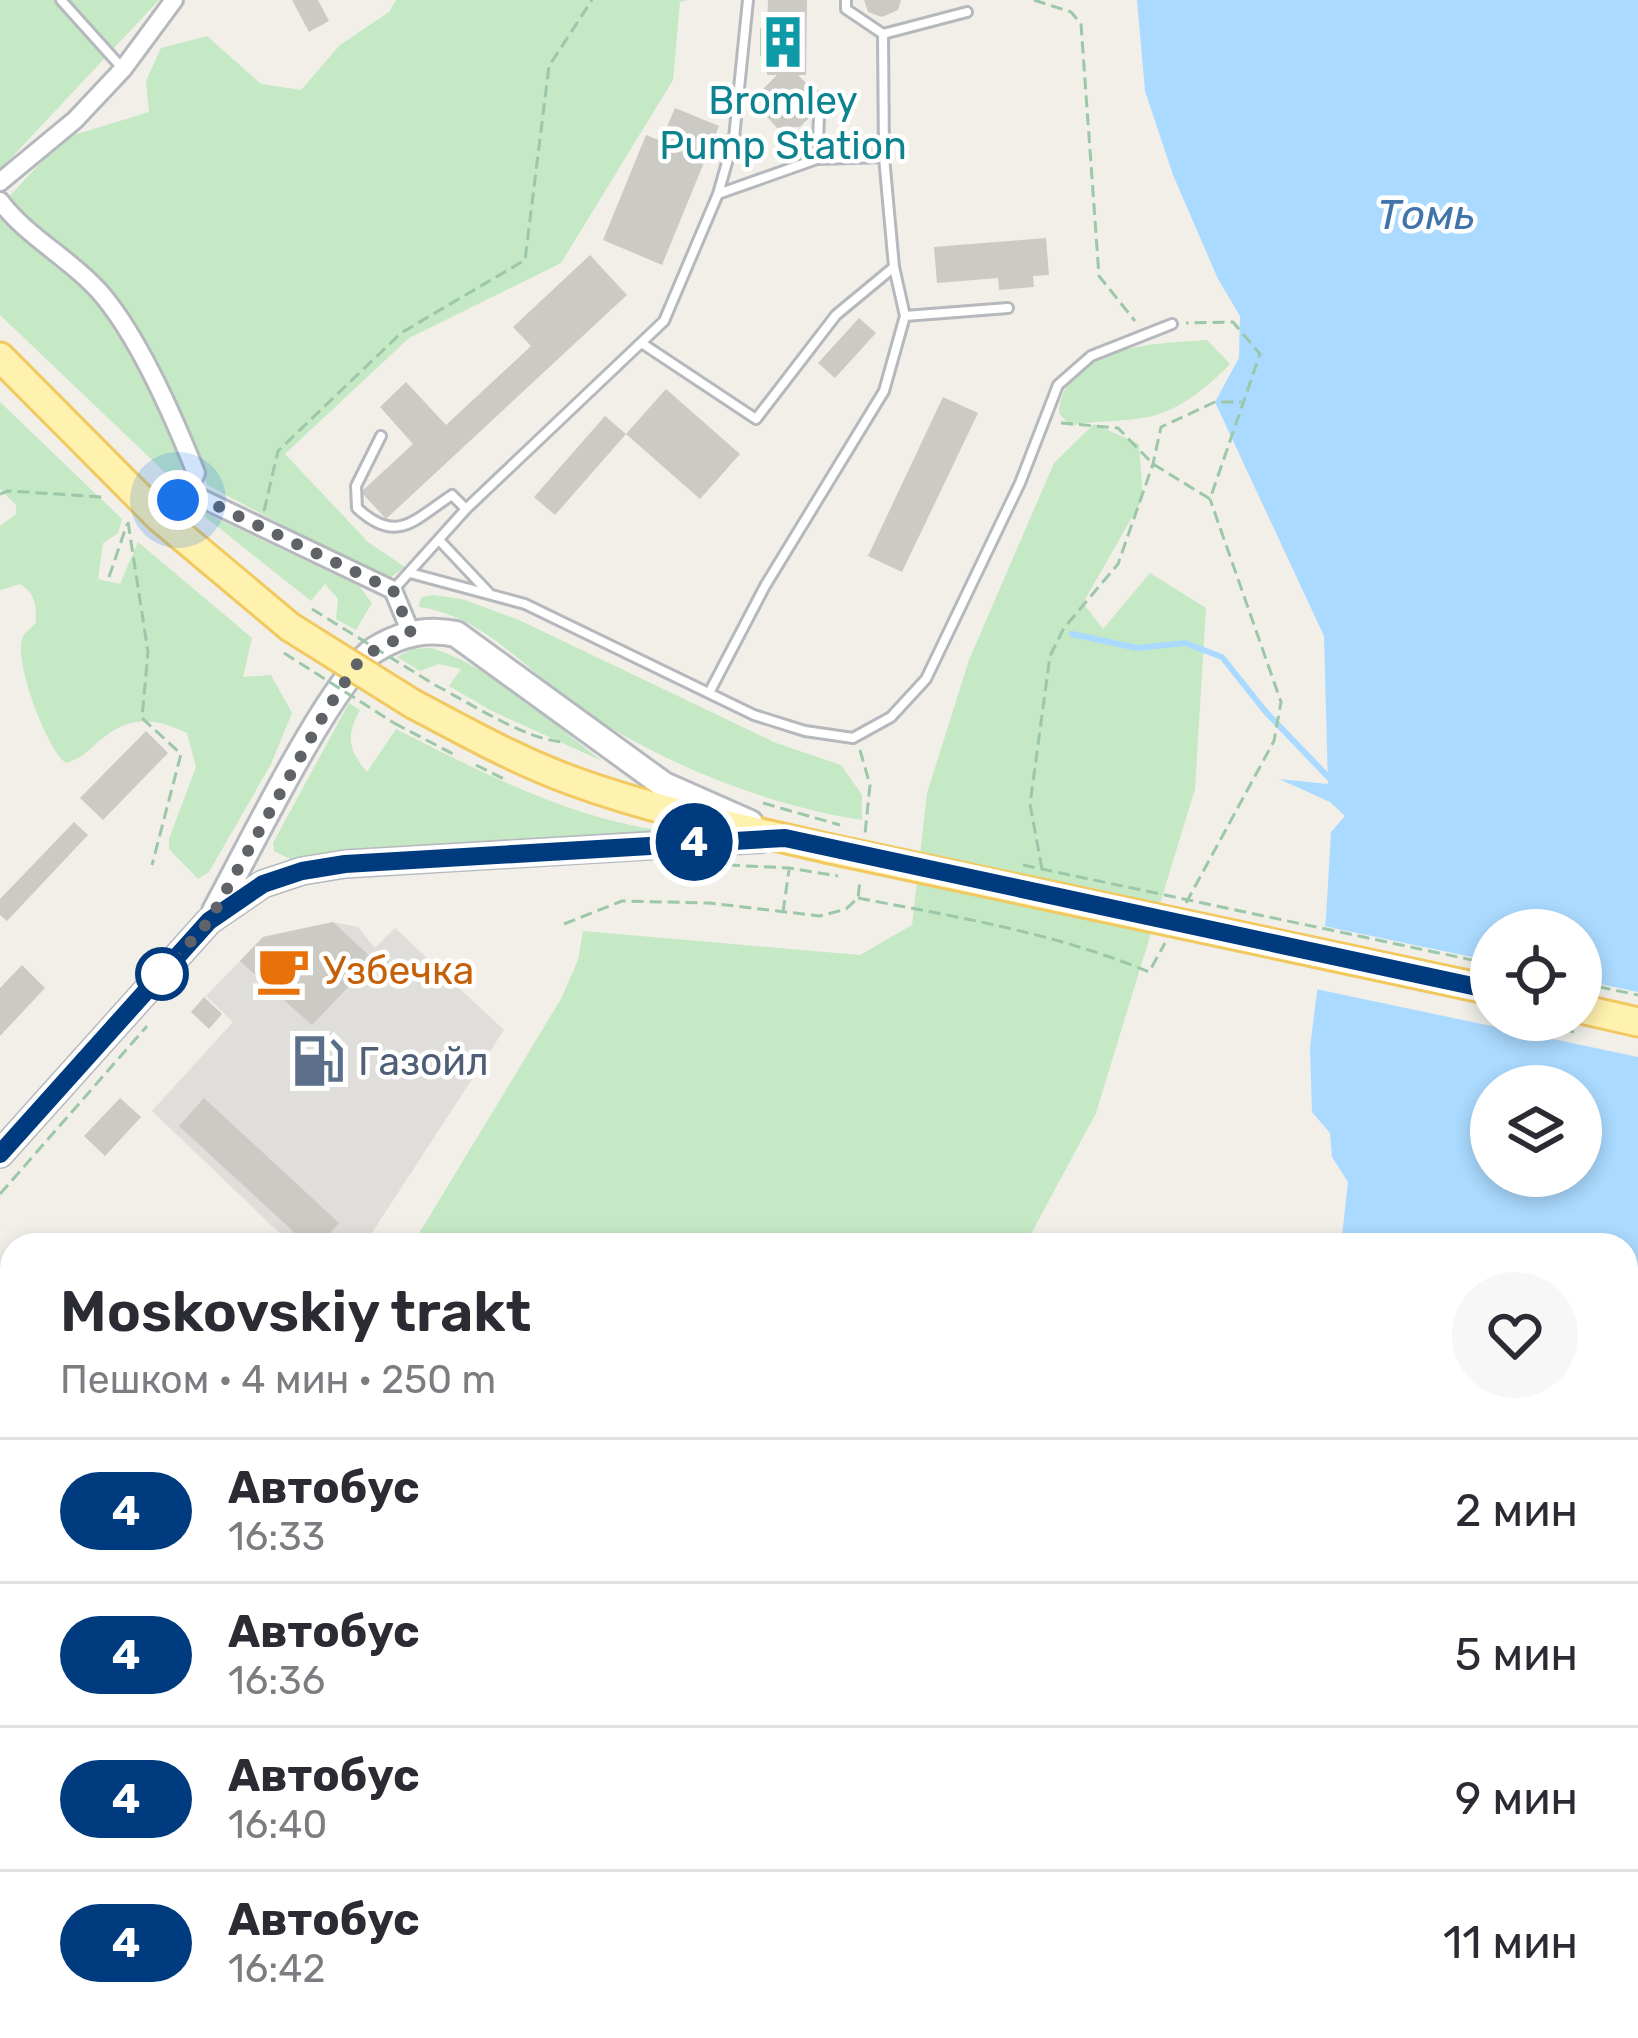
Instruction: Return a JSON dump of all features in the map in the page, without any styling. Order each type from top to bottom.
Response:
[{"type":"main road","points":[[0,357],[160,518],[404,713],[574,782],[685,815],[1470,986]]},
{"type":"main road","points":[[0,1154],[209,921],[356,665],[376,649],[411,633],[429,628],[456,634],[664,784],[785,838]]},
{"type":"main road","points":[[209,921],[263,884],[345,864],[785,838]]},
{"type":"main road","points":[[1602,1014],[1638,1022]]},
{"type":"street","points":[[0,182],[75,120],[123,69],[174,0]]},
{"type":"street","points":[[0,201],[15,221],[100,292],[120,319],[183,440],[196,473],[188,492],[160,518]]},
{"type":"street","points":[[188,492],[393,590],[411,633]]},
{"type":"lane","points":[[61,0],[123,69]]},
{"type":"lane","points":[[393,590],[466,508],[664,320],[718,194],[734,138],[748,0]]},
{"type":"lane","points":[[846,0],[846,9],[883,34],[967,11]]},
{"type":"lane","points":[[709,693],[764,586],[884,392],[905,316],[894,267],[884,157],[883,34]]},
{"type":"lane","points":[[817,159],[820,97]]},
{"type":"lane","points":[[718,194],[817,159],[884,157]]},
{"type":"lane","points":[[643,344],[756,419],[836,315],[894,267]]},
{"type":"lane","points":[[905,316],[1008,308]]},
{"type":"lane","points":[[410,572],[525,604],[754,715],[805,731],[856,736],[891,717],[926,679],[1020,483],[1058,385],[1090,356],[1172,324]]},
{"type":"lane","points":[[381,436],[356,486],[357,508],[377,527],[400,529],[452,495],[466,508]]},
{"type":"lane","points":[[440,541],[490,594]]},
{"type":"path","points":[[261,524],[278,452],[400,333],[525,260],[549,66],[592,0]]},
{"type":"path","points":[[1034,0],[1071,12],[1081,25],[1099,276],[1144,333]]},
{"type":"path","points":[[1172,324],[1232,322],[1260,354],[1210,500],[1281,701],[1274,740],[1183,909]]},
{"type":"path","points":[[1042,869],[1030,804],[1050,656],[1064,628],[1118,564],[1161,427],[1215,402],[1241,402]]},
{"type":"path","points":[[1043,422],[1118,428],[1153,464],[1210,500]]},
{"type":"path","points":[[0,494],[103,497]]},
{"type":"path","points":[[109,577],[128,522],[148,652],[142,718],[181,754],[152,866]]},
{"type":"path","points":[[291,627],[436,685]]},
{"type":"path","points":[[291,627],[404,713]]},
{"type":"path","points":[[856,736],[871,785],[863,853]]},
{"type":"path","points":[[847,827],[869,832]]},
{"type":"path","points":[[1021,864],[1470,960]]},
{"type":"path","points":[[726,865],[839,876]]},
{"type":"path","points":[[783,912],[790,868]]},
{"type":"path","points":[[858,898],[860,875]]},
{"type":"path","points":[[564,924],[622,901],[834,914],[858,898],[1026,931],[1107,954],[1149,972],[1172,930]]},
{"type":"path","points":[[1602,987],[1638,995]]},
{"type":"path","points":[[0,1193],[156,1015]]},
{"type":"shaded area","points":[[333,922],[358,927],[375,948],[395,928],[504,1030],[372,1233],[279,1233],[152,1111],[233,1022],[206,996],[263,937]]},
{"type":"green space","points":[[0,0],[159,0],[0,170]]},
{"type":"green space","points":[[396,0],[688,0],[680,2],[673,80],[561,263],[409,338],[285,454],[368,542],[405,567],[387,580],[207,485],[201,462],[176,446],[184,475],[179,481],[172,479],[0,315],[0,206],[64,138],[149,112],[146,81],[161,48],[207,36],[261,84],[301,90],[340,45],[389,12]]},
{"type":"green space","points":[[1207,340],[1230,364],[1171,409],[1139,419],[1070,426],[1059,413],[1065,390],[1094,361],[1138,347]]},
{"type":"green space","points":[[0,402],[122,519],[118,533],[103,543],[98,579],[120,584],[138,542],[252,638],[243,677],[271,675],[292,713],[271,764],[209,872],[198,879],[169,849],[196,767],[187,733],[152,722],[131,723],[66,763],[41,723],[21,648],[24,635],[36,623],[34,600],[20,584],[0,590],[0,526],[16,514],[16,505],[0,489]]},
{"type":"green space","points":[[1094,424],[1139,444],[1143,498],[1083,603],[1103,629],[1150,573],[1206,608],[1195,789],[1096,1113],[1031,1233],[419,1233],[561,999],[578,960],[583,931],[860,955],[912,925],[927,793],[969,660],[1054,463]]},
{"type":"green space","points":[[194,508],[359,586],[372,603],[356,630],[336,619],[338,599],[325,584],[311,601]]},
{"type":"green space","points":[[421,597],[462,599],[519,620],[776,743],[841,765],[862,795],[862,820],[749,792],[639,744],[573,703],[483,632],[442,612],[419,607]]},
{"type":"green space","points":[[431,648],[498,681],[602,761],[449,686],[461,669],[438,664],[420,671],[397,657],[412,649]]},
{"type":"green space","points":[[349,703],[360,710],[351,742],[367,772],[396,729],[559,804],[663,831],[401,847],[294,861],[274,851],[273,843]]},
{"type":"water","name":"Томь","points":[[1137,0],[1638,0],[1638,1233],[1342,1233],[1348,1182],[1332,1157],[1330,1133],[1312,1112],[1310,1048],[1331,832],[1345,816],[1330,802],[1279,779],[1328,784],[1324,636],[1215,402],[1239,358],[1240,316],[1218,279],[1173,175],[1145,91]]},
{"type":"pier","points":[[1319,925],[1470,957],[1470,1022],[1311,988]]},
{"type":"pier","points":[[1602,984],[1638,992],[1638,1057],[1562,1041],[1602,1041]]},
{"type":"building","points":[[292,0],[318,0],[329,21],[309,32]]},
{"type":"building","points":[[768,0],[807,0],[806,75],[798,75],[814,91],[816,111],[800,127],[777,128],[761,110],[763,89],[777,75],[767,75],[767,57],[760,56],[760,28],[767,28]]},
{"type":"building","points":[[864,0],[901,0],[898,10],[882,17],[868,12]]},
{"type":"building","points":[[675,108],[719,126],[662,265],[603,240],[646,135],[661,141]]},
{"type":"building","points":[[1046,238],[1049,275],[1033,276],[1034,287],[999,290],[998,278],[937,283],[934,247]]},
{"type":"building","points":[[590,255],[627,295],[386,519],[361,492],[413,444],[380,407],[406,382],[446,425],[531,346],[513,327]]},
{"type":"building","points":[[859,318],[876,333],[835,378],[818,363]]},
{"type":"building","points":[[666,389],[740,454],[700,499],[626,434]]},
{"type":"building","points":[[943,397],[978,413],[902,572],[868,556]]},
{"type":"building","points":[[605,416],[626,434],[555,515],[534,497]]},
{"type":"building","points":[[146,731],[168,753],[103,820],[80,798]]},
{"type":"building","points":[[74,822],[88,835],[7,921],[0,915],[0,899]]},
{"type":"building","points":[[333,922],[374,960],[312,1025],[240,961],[263,937]]},
{"type":"building","points":[[22,965],[45,988],[0,1036],[0,988]]},
{"type":"building","points":[[204,997],[222,1014],[209,1029],[191,1012]]},
{"type":"building","points":[[120,1098],[141,1117],[105,1156],[84,1136]]},
{"type":"building","points":[[204,1098],[339,1223],[330,1233],[295,1233],[179,1126]]},
{"type":"waterway","points":[[1072,634],[1137,648],[1185,643],[1222,657],[1265,711],[1332,781]]},
{"type":"bus line","name":"4","points":[[0,1154],[209,921],[263,884],[345,864],[785,838],[1470,986]]},
{"type":"place","name":"Bromley Pump Station","points":[[783,42]]},
{"type":"place","name":"Узбечка","points":[[283,970]]},
{"type":"place","name":"Газойл","points":[[318,1061]]},
{"type":"route","points":[[162,974],[209,921],[356,665],[376,649],[411,633],[393,590],[188,492],[178,500]]}]
